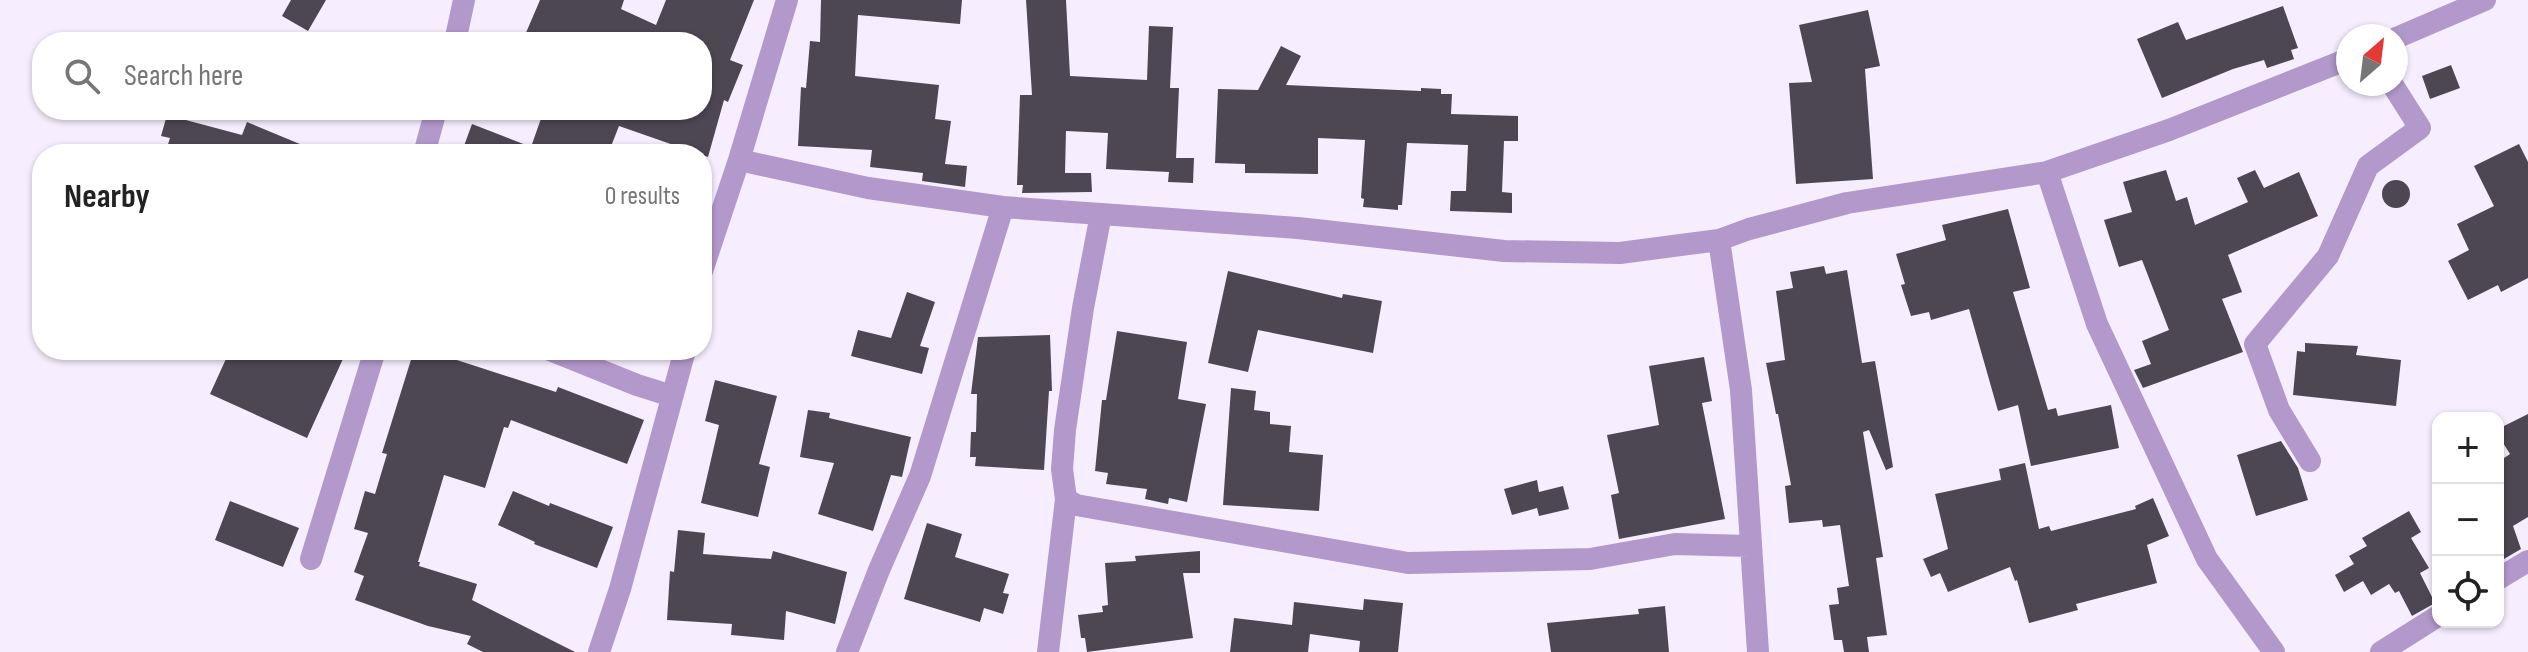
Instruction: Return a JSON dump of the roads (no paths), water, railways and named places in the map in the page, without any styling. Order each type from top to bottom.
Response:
[{"type":"street","points":[[457,32],[464,0]]},
{"type":"street","points":[[712,241],[787,0]]},
{"type":"street","points":[[2408,33],[2485,0]]},
{"type":"street","points":[[739,160],[868,188],[1003,207],[1298,228],[1504,251],[1620,253],[1719,240],[1847,203],[2047,172],[2169,130],[2336,64]]},
{"type":"street","points":[[2310,461],[2279,410],[2255,344],[2328,256],[2368,166],[2420,128],[2400,96]]},
{"type":"street","points":[[427,144],[433,120]]},
{"type":"street","points":[[2047,172],[2097,324],[2207,559],[2274,652]]},
{"type":"street","points":[[847,652],[920,476],[1003,207]]},
{"type":"street","points":[[1048,652],[1066,499],[1062,469],[1065,430],[1101,214]]},
{"type":"street","points":[[1719,240],[1741,390],[1758,652]]},
{"type":"street","points":[[311,559],[372,360]]},
{"type":"street","points":[[575,360],[672,396]]},
{"type":"street","points":[[599,652],[620,589],[682,360]]},
{"type":"street","points":[[1066,499],[1076,505],[1154,516],[1408,563],[1590,559],[1675,544],[1749,546]]},
{"type":"street","points":[[2504,575],[2528,561]]},
{"type":"street","points":[[2381,652],[2432,620]]}]
